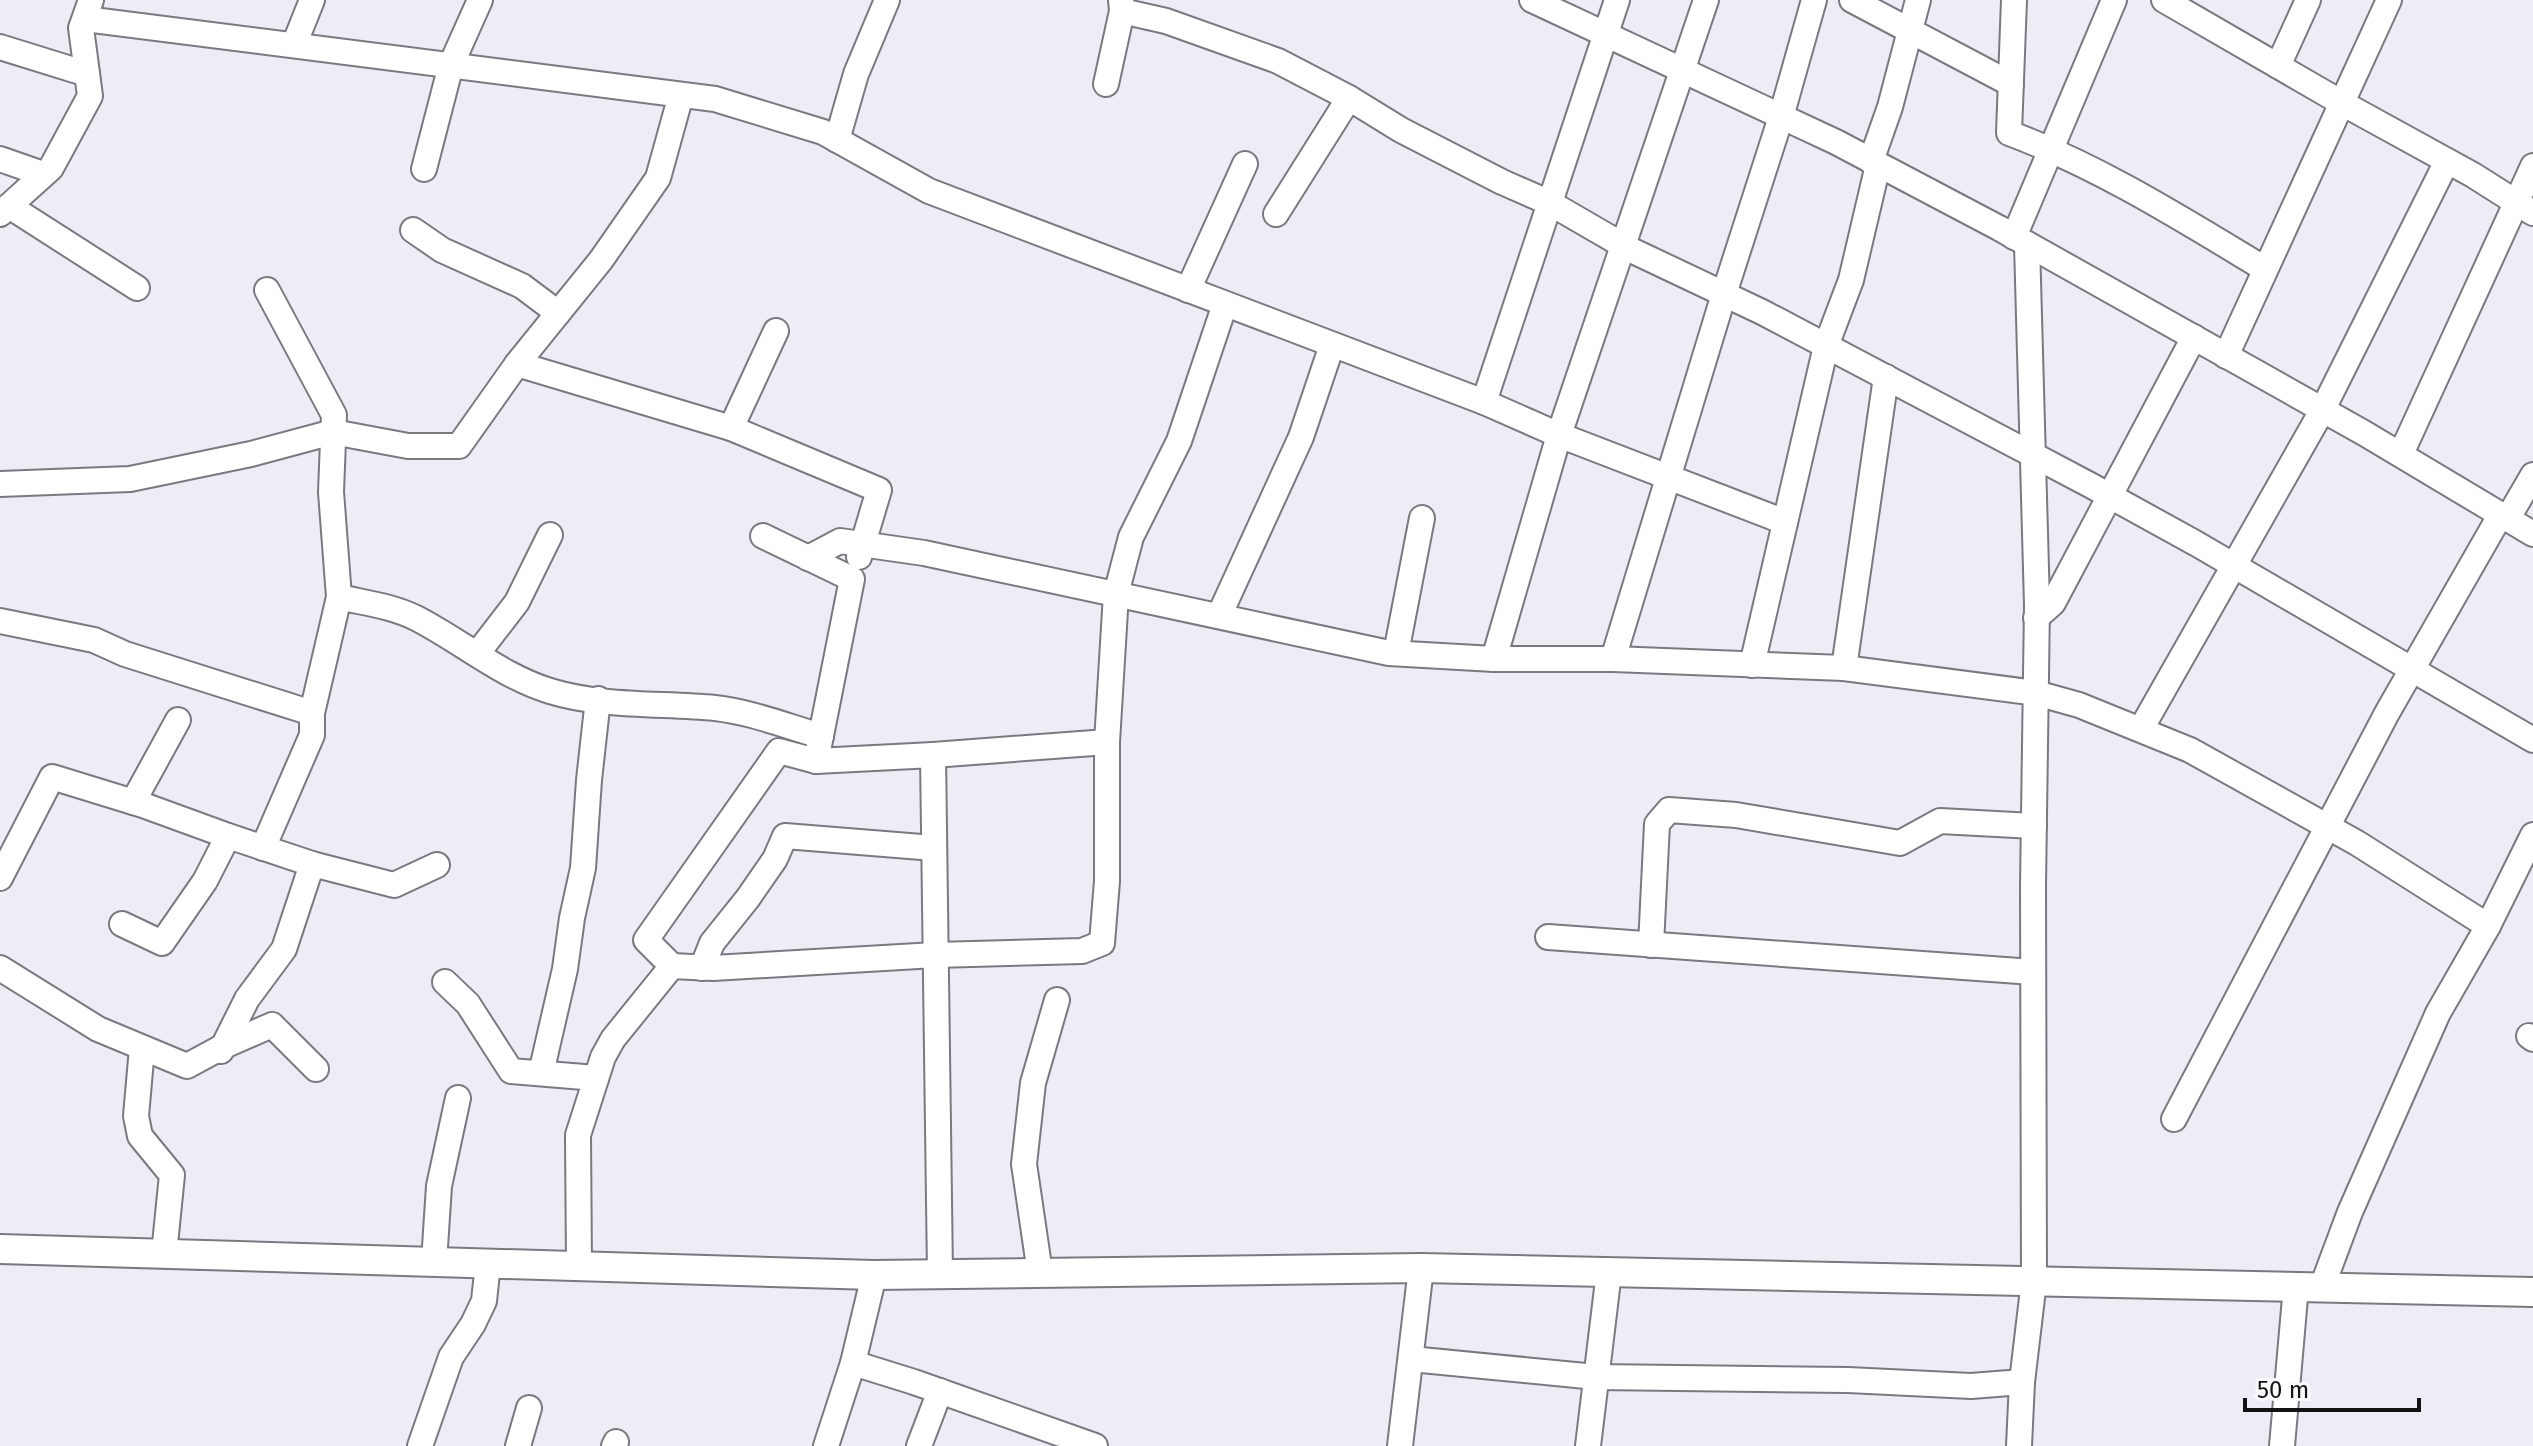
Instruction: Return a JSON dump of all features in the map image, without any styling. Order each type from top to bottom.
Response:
[{"type":"street","points":[[294,45],[312,0]]},
{"type":"street","points":[[424,169],[451,65],[480,0]]},
{"type":"street","points":[[837,140],[856,74],[887,0]]},
{"type":"street","points":[[1532,0],[1875,163],[2323,409],[2533,534]]},
{"type":"street","points":[[1484,402],[1617,0]]},
{"type":"street","points":[[1494,659],[1559,435],[1706,0]]},
{"type":"street","points":[[1613,659],[1781,117],[1814,0]]},
{"type":"street","points":[[1852,0],[2011,84]]},
{"type":"street","points":[[1752,665],[1826,346],[1851,280],[1875,163],[1918,0]]},
{"type":"street","points":[[2014,0],[2009,133],[2051,149],[2154,203],[2265,269]]},
{"type":"street","points":[[2019,1446],[2022,1382],[2034,1281],[2036,693],[2032,454],[2020,241],[2051,149],[2114,0]]},
{"type":"street","points":[[2164,0],[2524,207]]},
{"type":"street","points":[[2278,66],[2308,0]]},
{"type":"street","points":[[2226,356],[2389,0]]},
{"type":"street","points":[[1106,84],[1121,6],[1278,61],[1349,98],[1401,130],[1550,203],[1622,245],[1724,294],[2032,454],[2234,566],[2533,740]]},
{"type":"street","points":[[137,288],[4,210],[51,168],[90,96],[81,28],[88,9],[294,45],[715,99],[823,132],[929,191],[1484,402],[1559,435],[1785,522]]},
{"type":"street","points":[[0,47],[87,74]]},
{"type":"street","points":[[0,484],[130,479],[251,454],[333,432],[408,446],[459,446],[517,364],[601,260],[658,178],[681,95]]},
{"type":"street","points":[[1276,214],[1349,98]]},
{"type":"street","points":[[0,159],[43,174]]},
{"type":"street","points":[[2141,729],[2323,409],[2447,161]]},
{"type":"street","points":[[1188,290],[1245,164]]},
{"type":"street","points":[[2401,454],[2524,207],[2533,166]]},
{"type":"street","points":[[413,230],[442,250],[522,286],[558,313]]},
{"type":"street","points":[[263,848],[312,735],[312,713],[339,597],[331,492],[334,415],[267,290]]},
{"type":"street","points":[[1107,742],[816,761],[779,751],[646,940],[672,966],[702,968],[935,955],[1082,951],[1102,943],[1107,881],[1107,742],[1116,594],[1131,537],[1179,441],[1225,304]]},
{"type":"street","points":[[731,428],[776,331]]},
{"type":"street","points":[[2036,618],[2053,603],[2194,337]]},
{"type":"street","points":[[1219,616],[1301,437],[1332,345]]},
{"type":"street","points":[[517,364],[731,428],[879,490],[852,579],[816,761]]},
{"type":"street","points":[[1844,668],[1886,377]]},
{"type":"street","points":[[2174,1119],[2412,671],[2504,516],[2533,475]]},
{"type":"street","points":[[1396,653],[1422,518]]},
{"type":"street","points":[[477,654],[517,602],[550,535]]},
{"type":"street","points":[[763,536],[852,579]]},
{"type":"street","points":[[808,558],[840,541],[924,553],[1396,653],[1494,659],[1613,659],[1844,668],[2036,693],[2079,705],[2190,750],[2327,826],[2488,926]]},
{"type":"street","points":[[339,597],[414,617],[527,682],[551,691],[598,699],[718,709],[762,718],[821,736]]},
{"type":"street","points":[[0,621],[94,640],[125,654],[312,713]]},
{"type":"street","points":[[541,1073],[565,969],[583,868],[598,699]]},
{"type":"street","points":[[133,802],[178,720]]},
{"type":"street","points":[[933,755],[940,1274]]},
{"type":"street","points":[[0,878],[52,777],[312,864],[394,885],[437,865]]},
{"type":"street","points":[[1651,945],[1657,824],[1669,810],[1736,815],[1900,843],[1940,821],[2034,826]]},
{"type":"street","points":[[2282,1446],[2309,1287],[2350,1212],[2438,1013],[2488,926],[2533,835]]},
{"type":"street","points":[[122,924],[162,943],[205,881],[228,836]]},
{"type":"street","points":[[702,968],[712,943],[775,859],[785,836],[934,848]]},
{"type":"street","points":[[211,1071],[247,999],[284,949],[312,864]]},
{"type":"street","points":[[1548,937],[2033,972]]},
{"type":"street","points":[[579,1266],[578,1135],[603,1057],[613,1039],[672,966]]},
{"type":"street","points":[[0,968],[98,1029],[187,1066],[272,1025],[316,1069]]},
{"type":"street","points":[[445,982],[468,1004],[511,1071],[596,1078]]},
{"type":"street","points":[[1040,1273],[1024,1164],[1033,1083],[1057,1000]]},
{"type":"street","points":[[142,1048],[136,1116],[140,1136],[172,1175],[164,1254]]},
{"type":"street","points":[[434,1262],[439,1186],[458,1098]]},
{"type":"street","points":[[0,1249],[874,1275],[1421,1268],[2533,1292]]},
{"type":"street","points":[[420,1446],[451,1357],[484,1301],[488,1263]]},
{"type":"street","points":[[1400,1446],[1421,1268]]},
{"type":"street","points":[[1588,1446],[1609,1272]]},
{"type":"street","points":[[826,1446],[853,1363],[874,1275]]},
{"type":"street","points":[[1411,1359],[1596,1377],[1848,1380],[1971,1386],[2022,1382]]},
{"type":"street","points":[[853,1363],[1095,1446]]},
{"type":"street","points":[[919,1446],[940,1391]]},
{"type":"street","points":[[518,1446],[529,1408]]}]
